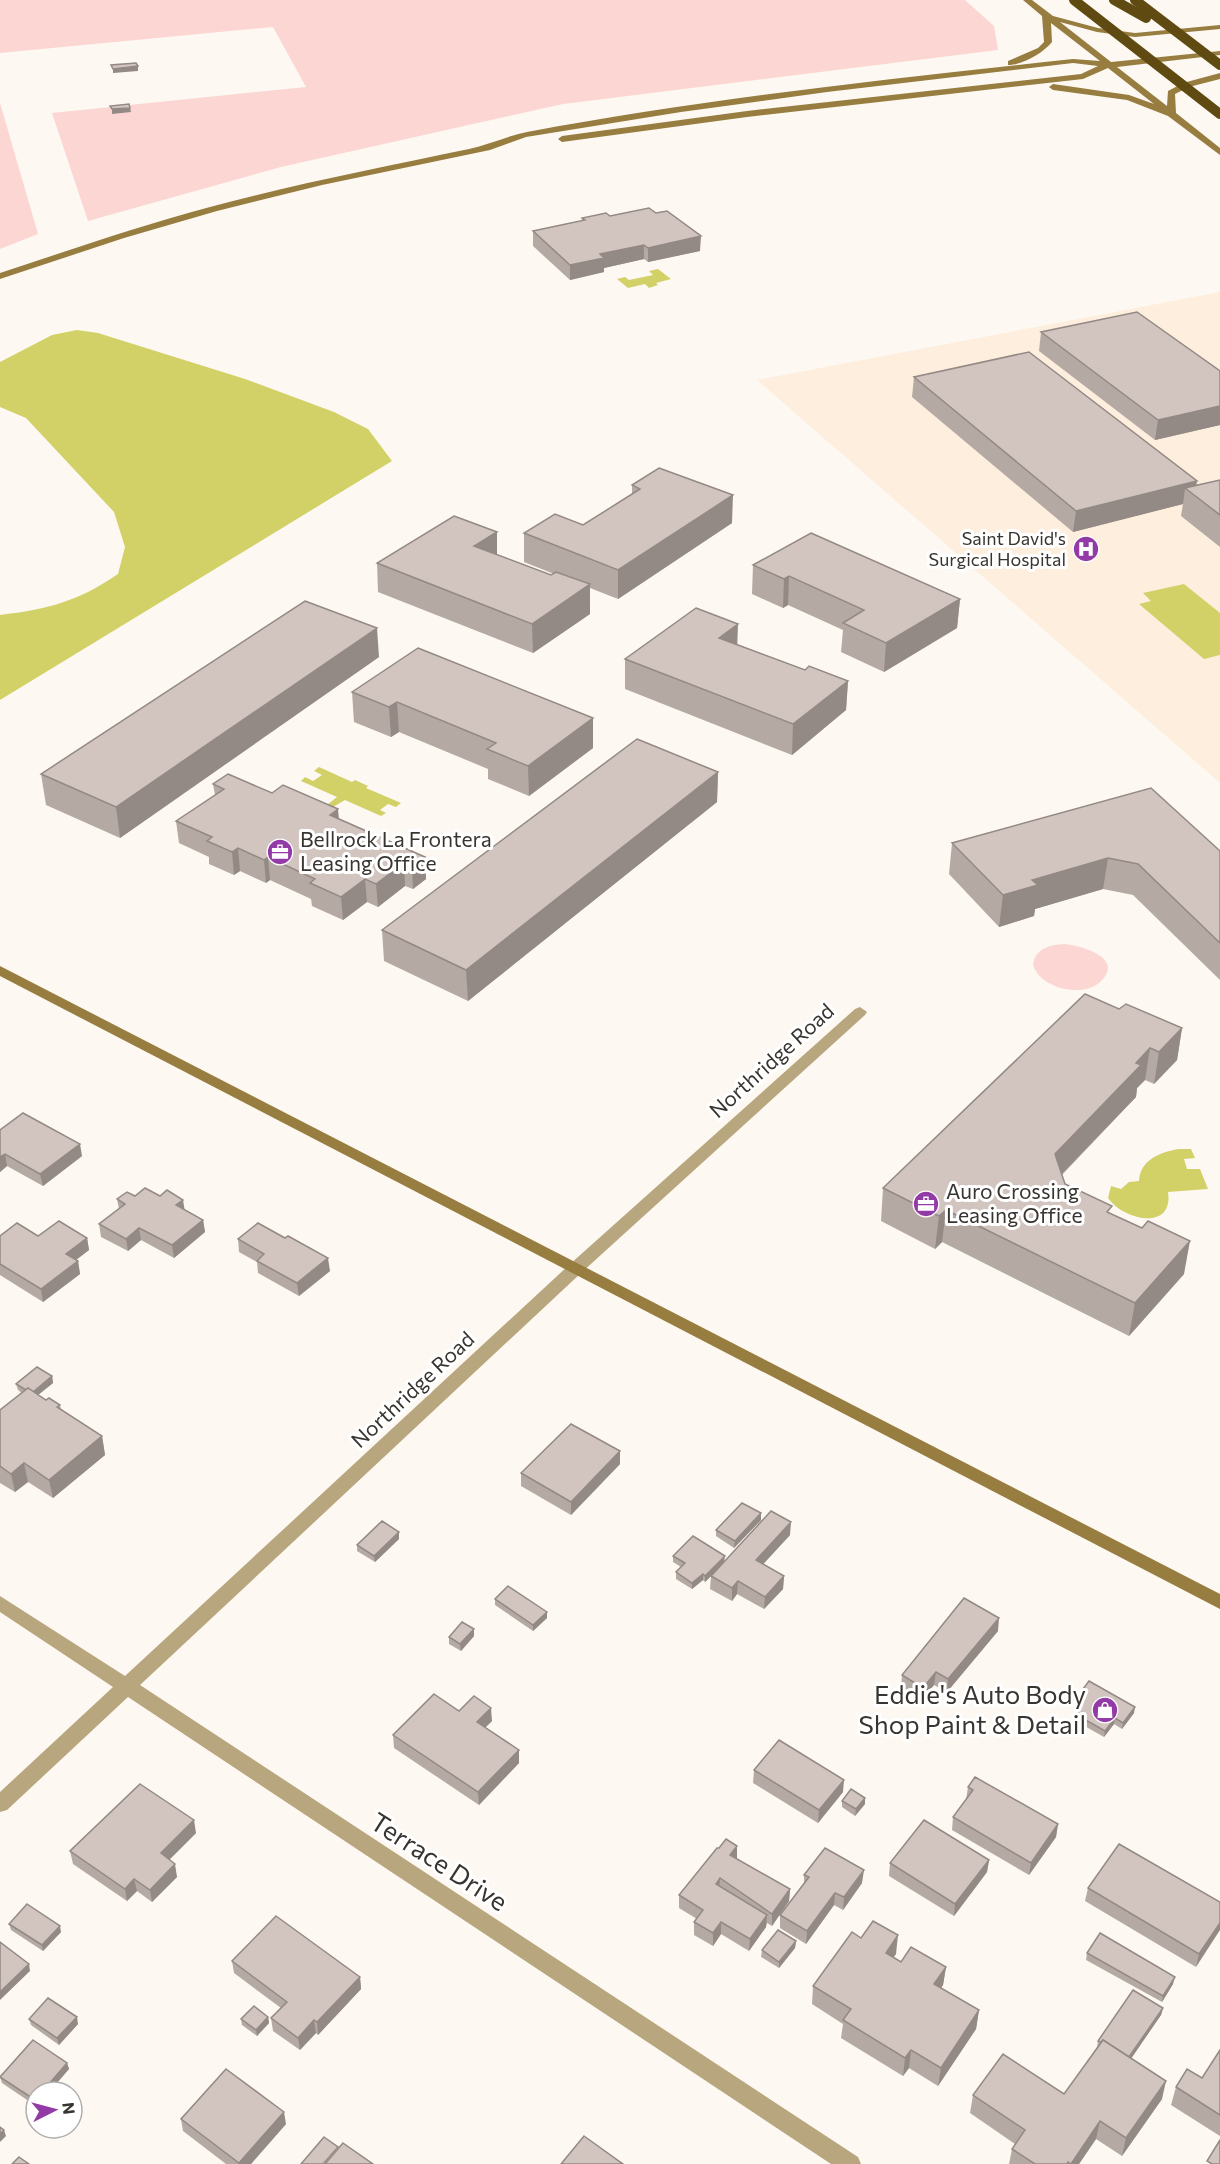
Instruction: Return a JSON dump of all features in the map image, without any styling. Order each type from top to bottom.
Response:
[{"type":"highway","points":[[1074,0],[1220,114]]},
{"type":"highway","points":[[1114,0],[1184,39]]},
{"type":"highway","points":[[1135,0],[1220,65]]},
{"type":"main road","points":[[1027,0],[1220,152]]},
{"type":"main road","points":[[1046,15],[1097,30],[1135,35],[1220,27]]},
{"type":"main road","points":[[988,71],[1041,50],[1048,42],[1046,15]]},
{"type":"main road","points":[[490,147],[524,135],[681,109],[1073,61],[1109,65],[1220,53]]},
{"type":"main road","points":[[0,276],[121,236],[214,209],[490,147],[1083,76],[1109,65]]},
{"type":"main road","points":[[1172,114],[1171,93],[1186,84],[1220,76]]},
{"type":"main road","points":[[1020,84],[1102,92],[1129,98],[1172,114]]},
{"type":"main road","points":[[0,970],[1220,1602]]},
{"type":"street","name":"Northridge Road","points":[[0,1804],[575,1269],[860,1012]]},
{"type":"street","name":"Terrace Drive","points":[[0,1602],[126,1688],[850,2164]]},
{"type":"shaded area","points":[[0,0],[965,0],[994,26],[998,50],[563,104],[281,167],[88,221],[52,113],[306,87],[273,27],[0,53]]},
{"type":"shaded area","points":[[0,103],[38,234],[0,249]]},
{"type":"shaded area","points":[[658,269],[671,279],[656,283],[658,285],[649,288],[645,284],[628,288],[617,279],[625,277],[629,280],[653,275],[649,271]]},
{"type":"shaded area","name":"Saint David's Surgical Hospital","points":[[1220,292],[1220,783],[757,380]]},
{"type":"shaded area","points":[[77,330],[98,333],[245,379],[334,412],[368,429],[392,461],[0,700],[0,615],[62,603],[103,584],[118,574],[125,547],[114,512],[26,418],[0,407],[0,362],[52,335]]},
{"type":"shaded area","points":[[1184,584],[1220,613],[1220,655],[1204,659],[1139,604],[1151,601],[1143,593]]},
{"type":"shaded area","points":[[319,767],[352,782],[355,780],[368,786],[366,788],[401,803],[396,807],[388,804],[380,810],[386,813],[381,816],[345,800],[333,807],[327,805],[337,797],[301,781],[305,777],[313,781],[322,775],[314,771]]},
{"type":"shaded area","points":[[1064,944],[1088,950],[1103,959],[1108,971],[1103,979],[1086,989],[1075,990],[1064,989],[1044,980],[1037,973],[1033,964],[1037,954],[1044,948]]},
{"type":"shaded area","points":[[1179,1149],[1191,1149],[1195,1158],[1184,1159],[1187,1169],[1200,1169],[1208,1189],[1168,1192],[1168,1204],[1163,1213],[1156,1217],[1146,1218],[1125,1212],[1108,1198],[1111,1186],[1121,1189],[1129,1182],[1139,1181],[1143,1168],[1152,1158]]},
{"type":"building","points":[[136,63],[138,66],[113,69],[111,65]]},
{"type":"building","points":[[129,104],[130,108],[112,109],[110,106]]},
{"type":"building","points":[[649,208],[656,213],[667,211],[701,236],[648,248],[644,245],[600,254],[604,258],[570,265],[533,231],[606,213],[610,216]]},
{"type":"building","points":[[1137,312],[1220,371],[1220,406],[1158,420],[1041,332]]},
{"type":"building","points":[[1029,352],[1197,481],[1076,511],[914,377]]},
{"type":"building","points":[[659,468],[733,495],[618,570],[524,533],[555,514],[583,525],[640,489],[632,485]]},
{"type":"building","points":[[1220,480],[1220,515],[1185,488]]},
{"type":"building","points":[[454,516],[497,532],[474,546],[551,575],[556,572],[590,584],[532,624],[377,563]]},
{"type":"building","points":[[811,533],[960,599],[886,643],[843,623],[864,610],[789,576],[784,579],[753,565]]},
{"type":"building","points":[[305,601],[377,628],[116,807],[41,774]]},
{"type":"building","points":[[696,608],[738,624],[719,638],[805,670],[809,666],[848,681],[793,724],[625,659]]},
{"type":"building","points":[[418,648],[593,718],[528,766],[487,749],[496,743],[397,702],[389,707],[352,692]]},
{"type":"building","points":[[637,739],[718,772],[466,970],[382,930]]},
{"type":"building","name":"Bellrock La Frontera Leasing Office","points":[[228,774],[272,793],[283,785],[338,809],[330,815],[425,857],[412,867],[404,863],[376,884],[365,879],[341,897],[310,883],[315,879],[268,857],[264,860],[238,848],[232,852],[207,841],[212,837],[176,821],[224,789],[213,784]]},
{"type":"building","points":[[1151,788],[1220,851],[1220,943],[1138,864],[1108,858],[1032,880],[1038,885],[1003,895],[952,843]]},
{"type":"building","points":[[1085,994],[1119,1009],[1126,1004],[1182,1028],[1159,1052],[1150,1048],[1136,1063],[1141,1065],[1055,1154],[1065,1184],[1112,1206],[1107,1212],[1142,1228],[1148,1221],[1190,1241],[1135,1303],[946,1210],[939,1216],[883,1188]]},
{"type":"building","points":[[23,1113],[80,1144],[40,1174],[5,1154],[0,1157],[0,1130]]},
{"type":"building","points":[[145,1188],[160,1196],[167,1190],[183,1200],[176,1205],[203,1220],[172,1245],[139,1228],[126,1239],[99,1224],[125,1204],[117,1199],[127,1192],[135,1196]]},
{"type":"building","points":[[59,1221],[87,1238],[66,1254],[78,1261],[41,1289],[0,1264],[0,1236],[17,1223],[38,1236]]},
{"type":"building","points":[[258,1223],[328,1258],[297,1283],[257,1261],[264,1254],[238,1239]]},
{"type":"building","points":[[37,1367],[52,1376],[33,1392],[16,1384]]},
{"type":"building","points":[[28,1388],[46,1400],[49,1398],[60,1405],[57,1407],[102,1436],[49,1480],[24,1463],[11,1474],[0,1466],[0,1410]]},
{"type":"building","points":[[571,1424],[620,1451],[571,1502],[521,1473]]},
{"type":"building","points":[[742,1503],[761,1513],[735,1541],[716,1530]]},
{"type":"building","points":[[771,1511],[791,1522],[756,1560],[784,1576],[765,1597],[738,1581],[732,1588],[711,1576]]},
{"type":"building","points":[[382,1521],[399,1532],[374,1556],[357,1545]]},
{"type":"building","points":[[693,1536],[725,1556],[705,1576],[703,1574],[692,1583],[676,1572],[685,1563],[673,1556]]},
{"type":"building","points":[[508,1586],[547,1612],[533,1625],[495,1599]]},
{"type":"building","points":[[964,1598],[999,1618],[948,1679],[936,1672],[923,1688],[902,1675]]},
{"type":"building","points":[[462,1622],[474,1629],[460,1644],[449,1637]]},
{"type":"building","name":"Eddie's Auto Body Shop Paint & Detail","points":[[1089,1681],[1135,1707],[1123,1723],[1115,1718],[1105,1731],[1075,1714],[1084,1701],[1077,1697]]},
{"type":"building","points":[[434,1694],[459,1711],[474,1696],[491,1708],[477,1722],[519,1750],[478,1792],[393,1735]]},
{"type":"building","points":[[779,1740],[844,1780],[819,1810],[754,1770]]},
{"type":"building","points":[[975,1777],[1058,1824],[1031,1863],[953,1817],[973,1790],[968,1787]]},
{"type":"building","points":[[140,1784],[194,1820],[161,1853],[175,1864],[150,1890],[134,1879],[125,1889],[70,1851]]},
{"type":"building","points":[[851,1789],[865,1798],[856,1809],[842,1801]]},
{"type":"building","points":[[924,1820],[989,1860],[955,1904],[890,1863]]},
{"type":"building","points":[[726,1839],[737,1846],[730,1855],[790,1889],[772,1914],[720,1878],[716,1884],[767,1915],[750,1939],[721,1922],[713,1933],[694,1922],[703,1910],[679,1895]]},
{"type":"building","points":[[1119,1844],[1220,1902],[1220,1923],[1199,1954],[1088,1888]]},
{"type":"building","points":[[825,1848],[864,1870],[844,1897],[835,1893],[807,1931],[780,1915],[809,1877],[804,1875]]},
{"type":"building","points":[[27,1904],[60,1926],[42,1945],[9,1924]]},
{"type":"building","points":[[276,1916],[360,1977],[317,2022],[314,2020],[298,2038],[271,2018],[287,2002],[232,1961]]},
{"type":"building","points":[[873,1921],[898,1935],[886,1953],[901,1962],[911,1947],[946,1967],[934,1984],[979,2010],[941,2068],[911,2050],[905,2058],[843,2020],[851,2009],[813,1986],[852,1932],[861,1938]]},
{"type":"building","points":[[778,1930],[796,1941],[779,1962],[762,1950]]},
{"type":"building","points":[[1100,1933],[1175,1977],[1163,1996],[1087,1953]]},
{"type":"building","points":[[0,1942],[29,1964],[0,1992]]},
{"type":"building","points":[[1133,1990],[1163,2008],[1129,2057],[1103,2040],[1098,2041]]},
{"type":"building","points":[[48,1998],[77,2017],[57,2038],[29,2019]]},
{"type":"building","points":[[254,2006],[268,2017],[256,2030],[241,2019]]},
{"type":"building","points":[[33,2040],[67,2063],[52,2080],[24,2080],[24,2093],[0,2077]]},
{"type":"building","points":[[1103,2040],[1166,2081],[1126,2138],[1100,2121],[1071,2164],[1068,2162],[1067,2164],[1035,2164],[1012,2149],[1025,2130],[973,2095],[1003,2054],[1064,2094]]},
{"type":"building","points":[[1220,2050],[1220,2115],[1176,2087],[1187,2069],[1202,2078]]},
{"type":"building","points":[[226,2069],[284,2112],[239,2163],[181,2119]]},
{"type":"building","points":[[584,2136],[623,2164],[561,2164]]},
{"type":"building","points":[[324,2137],[338,2147],[323,2164],[301,2164]]},
{"type":"building","points":[[1220,2140],[1220,2164],[1212,2164],[1207,2161]]},
{"type":"building","points":[[343,2143],[373,2164],[325,2164]]},
{"type":"building","points":[[19,2157],[29,2164],[12,2164]]},
{"type":"place","name":"Saint David's Surgical Hospital","points":[[1086,549]]},
{"type":"place","name":"Bellrock La Frontera Leasing Office","points":[[280,852]]},
{"type":"place","name":"Auro Crossing Leasing Office","points":[[926,1204]]},
{"type":"place","name":"Eddie's Auto Body Shop Paint & Detail","points":[[1105,1710]]}]
